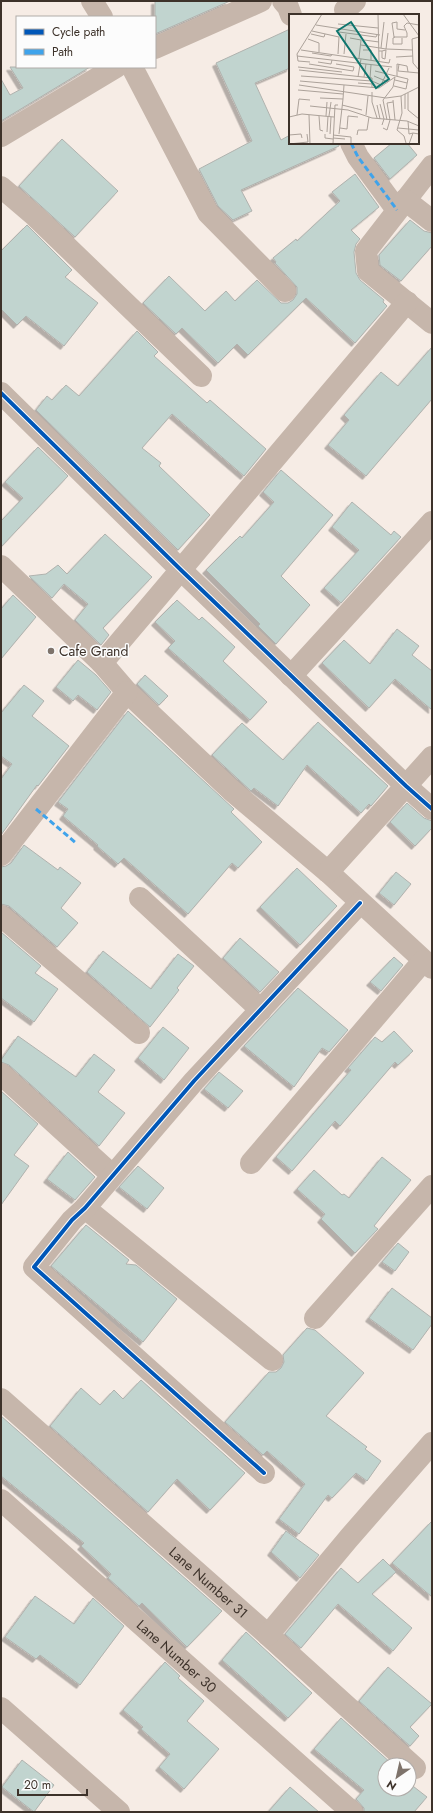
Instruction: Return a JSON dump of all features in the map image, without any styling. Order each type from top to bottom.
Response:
[{"type":"street","points":[[92,1],[101,16]]},
{"type":"street","points":[[156,48],[262,1]]},
{"type":"street","points":[[283,1],[288,7],[291,14]]},
{"type":"street","points":[[1,136],[114,68]]},
{"type":"street","points":[[133,68],[208,213],[285,291]]},
{"type":"street","points":[[352,144],[358,157],[401,205],[432,221]]},
{"type":"street","points":[[432,166],[366,251],[368,271],[432,323]]},
{"type":"street","points":[[1,187],[35,216],[201,376]]},
{"type":"street","points":[[102,663],[407,302]]},
{"type":"street","points":[[1,393],[181,570],[432,810]]},
{"type":"street","points":[[291,676],[432,522]]},
{"type":"street","points":[[1,566],[102,663],[127,692],[231,790],[328,872],[427,964],[251,1163]]},
{"type":"street","points":[[1,855],[127,692]]},
{"type":"street","points":[[328,872],[432,756]]},
{"type":"street","points":[[140,898],[261,1010]]},
{"type":"street","points":[[264,1473],[34,1266],[72,1220],[85,1208],[194,1081],[360,902]]},
{"type":"street","points":[[1,916],[139,1032]]},
{"type":"street","points":[[1,1074],[112,1175]]},
{"type":"street","points":[[315,1318],[432,1186]]},
{"type":"street","points":[[85,1208],[272,1360]]},
{"type":"street","name":"Lane Number 31","points":[[1,1399],[268,1635],[402,1757]]},
{"type":"street","points":[[268,1635],[348,1538],[432,1443]]},
{"type":"street","name":"Lane Number 30","points":[[1,1500],[352,1812]]},
{"type":"street","points":[[1,1708],[119,1812]]},
{"type":"building","points":[[155,1],[230,1],[156,34]]},
{"type":"building","points":[[289,29],[289,68],[255,83],[281,140],[289,136],[289,144],[339,144],[339,146],[241,190],[252,211],[233,220],[218,206],[199,169],[252,141],[216,63]]},
{"type":"building","points":[[10,67],[88,68],[1,121],[1,79],[10,95],[23,88]]},
{"type":"building","points":[[62,139],[118,191],[75,237],[19,186]]},
{"type":"building","points":[[391,144],[408,144],[417,155],[390,179],[374,158]]},
{"type":"building","points":[[355,174],[379,207],[351,230],[360,239],[356,244],[354,252],[356,273],[360,280],[384,300],[383,302],[387,306],[355,343],[306,298],[248,355],[237,344],[218,363],[182,328],[176,334],[143,303],[169,276],[205,311],[226,291],[235,301],[257,280],[281,303],[288,303],[293,300],[297,294],[297,287],[275,263],[276,262],[273,258],[296,239],[297,241],[340,201],[332,192]]},
{"type":"building","points":[[410,220],[424,231],[432,233],[432,246],[401,281],[380,265],[379,255]]},
{"type":"building","points":[[27,225],[72,270],[65,277],[98,303],[64,346],[26,316],[17,325],[1,309],[1,251]]},
{"type":"building","points":[[137,331],[158,352],[154,356],[207,403],[210,400],[266,449],[244,476],[172,414],[142,448],[161,463],[159,466],[210,515],[178,550],[36,410],[47,396],[52,400],[66,385],[79,396]]},
{"type":"building","points":[[432,347],[432,399],[366,476],[328,445],[349,420],[344,415],[381,372],[398,386]]},
{"type":"building","points":[[38,447],[68,476],[1,547],[1,521],[23,498],[5,482]]},
{"type":"building","points":[[281,470],[333,515],[281,576],[310,605],[276,644],[258,626],[260,624],[206,570],[240,536],[242,538],[274,502],[263,492]]},
{"type":"building","points":[[352,502],[391,535],[394,531],[401,537],[341,603],[324,588],[359,550],[332,527]]},
{"type":"building","points":[[105,534],[152,577],[103,628],[109,635],[101,645],[75,620],[88,604],[64,584],[52,598],[29,576],[46,574],[58,565],[67,574]]},
{"type":"building","points":[[13,595],[36,617],[1,659],[1,609]]},
{"type":"building","points":[[177,600],[199,620],[202,617],[235,647],[223,661],[267,702],[250,720],[168,648],[175,641],[155,622]]},
{"type":"building","points":[[397,629],[419,646],[412,655],[432,671],[432,710],[395,679],[369,708],[322,663],[344,640],[370,664]]},
{"type":"building","points":[[78,660],[96,675],[111,692],[97,710],[78,695],[73,701],[56,687]]},
{"type":"building","points":[[145,675],[168,696],[159,705],[137,684]]},
{"type":"building","points":[[24,685],[44,701],[32,716],[69,746],[38,786],[37,785],[1,835],[1,779],[12,764],[1,756],[1,713]]},
{"type":"building","points":[[128,711],[234,809],[231,812],[262,842],[238,868],[232,863],[188,914],[124,858],[118,864],[97,846],[98,845],[63,816],[68,809],[58,802]]},
{"type":"building","points":[[318,722],[388,786],[371,806],[369,804],[361,813],[307,765],[278,806],[254,788],[251,791],[212,755],[242,723],[283,760]]},
{"type":"building","points":[[407,803],[424,818],[432,821],[432,828],[415,846],[390,822]]},
{"type":"building","points":[[24,845],[58,870],[60,867],[81,883],[61,908],[78,923],[57,947],[9,906],[1,904],[1,867],[11,863]]},
{"type":"building","points":[[297,868],[337,906],[300,945],[260,907]]},
{"type":"building","points":[[396,872],[411,884],[394,905],[379,893]]},
{"type":"building","points":[[1,932],[41,966],[35,973],[58,989],[34,1022],[1,998]]},
{"type":"building","points":[[240,938],[279,972],[260,992],[223,958]]},
{"type":"building","points":[[103,951],[151,989],[178,954],[194,966],[177,988],[179,990],[150,1027],[87,972]]},
{"type":"building","points":[[394,957],[403,965],[381,991],[370,982]]},
{"type":"building","points":[[298,988],[348,1030],[329,1052],[322,1048],[294,1087],[244,1046]]},
{"type":"building","points":[[163,1027],[189,1048],[164,1080],[138,1058]]},
{"type":"building","points":[[394,1031],[413,1051],[398,1065],[395,1062],[340,1126],[335,1121],[292,1171],[276,1157],[351,1070],[348,1068],[375,1037],[382,1042]]},
{"type":"building","points":[[18,1036],[76,1077],[94,1054],[115,1070],[98,1092],[125,1113],[99,1146],[9,1065],[1,1062]]},
{"type":"building","points":[[219,1072],[243,1091],[228,1108],[204,1089]]},
{"type":"building","points":[[1,1091],[38,1124],[14,1155],[29,1166],[1,1205]]},
{"type":"building","points":[[68,1152],[95,1177],[75,1200],[47,1179]]},
{"type":"building","points":[[382,1157],[411,1180],[374,1226],[378,1229],[355,1253],[321,1219],[325,1214],[297,1189],[314,1170],[342,1195],[344,1194],[349,1198]]},
{"type":"building","points":[[138,1166],[164,1188],[147,1209],[119,1187]]},
{"type":"building","points":[[86,1225],[129,1260],[126,1264],[136,1265],[177,1299],[143,1342],[51,1266]]},
{"type":"building","points":[[398,1243],[409,1252],[395,1271],[382,1262]]},
{"type":"building","points":[[392,1288],[432,1318],[432,1324],[413,1350],[369,1318]]},
{"type":"building","points":[[307,1328],[315,1330],[364,1373],[326,1416],[367,1447],[365,1449],[381,1461],[367,1481],[356,1473],[332,1498],[328,1495],[299,1534],[279,1519],[305,1484],[267,1451],[263,1455],[225,1422],[269,1372],[276,1372],[281,1368],[284,1362],[283,1355]]},
{"type":"building","points":[[141,1380],[245,1473],[210,1510],[177,1479],[148,1512],[50,1426],[81,1388],[100,1405],[114,1390],[123,1399]]},
{"type":"building","points":[[1,1416],[222,1611],[187,1647],[142,1603],[139,1606],[108,1578],[111,1574],[81,1546],[84,1543],[1,1476]]},
{"type":"building","points":[[432,1521],[432,1597],[392,1563]]},
{"type":"building","points":[[286,1531],[319,1555],[300,1578],[271,1552]]},
{"type":"building","points":[[383,1559],[396,1572],[372,1594],[412,1628],[393,1651],[338,1604],[301,1648],[285,1634],[341,1568],[358,1583]]},
{"type":"building","points":[[35,1596],[74,1624],[93,1598],[124,1626],[80,1685],[40,1655],[36,1659],[5,1637]]},
{"type":"building","points":[[246,1632],[312,1693],[288,1718],[222,1660]]},
{"type":"building","points":[[165,1662],[180,1676],[178,1678],[204,1701],[187,1721],[219,1749],[184,1789],[159,1767],[170,1754],[141,1729],[143,1727],[123,1710]]},
{"type":"building","points":[[388,1667],[432,1704],[410,1727],[419,1736],[410,1746],[359,1701]]},
{"type":"building","points":[[341,1718],[384,1757],[377,1757],[377,1797],[417,1797],[417,1789],[427,1797],[414,1812],[364,1812],[364,1808],[356,1799],[364,1790],[314,1749]]},
{"type":"building","points":[[22,1760],[54,1785],[34,1812],[2,1787]]},
{"type":"building","points":[[290,1787],[319,1812],[268,1812]]},
{"type":"marked path","points":[[352,144],[358,157],[397,210]]},
{"type":"marked path","points":[[36,809],[76,843]]},
{"type":"cycle path","points":[[1,393],[181,570],[406,786],[432,809]]},
{"type":"cycle path","points":[[264,1473],[34,1267],[72,1220],[85,1208],[194,1081],[360,903]]},
{"type":"place","name":"Cafe Grand","points":[[51,651]]}]
